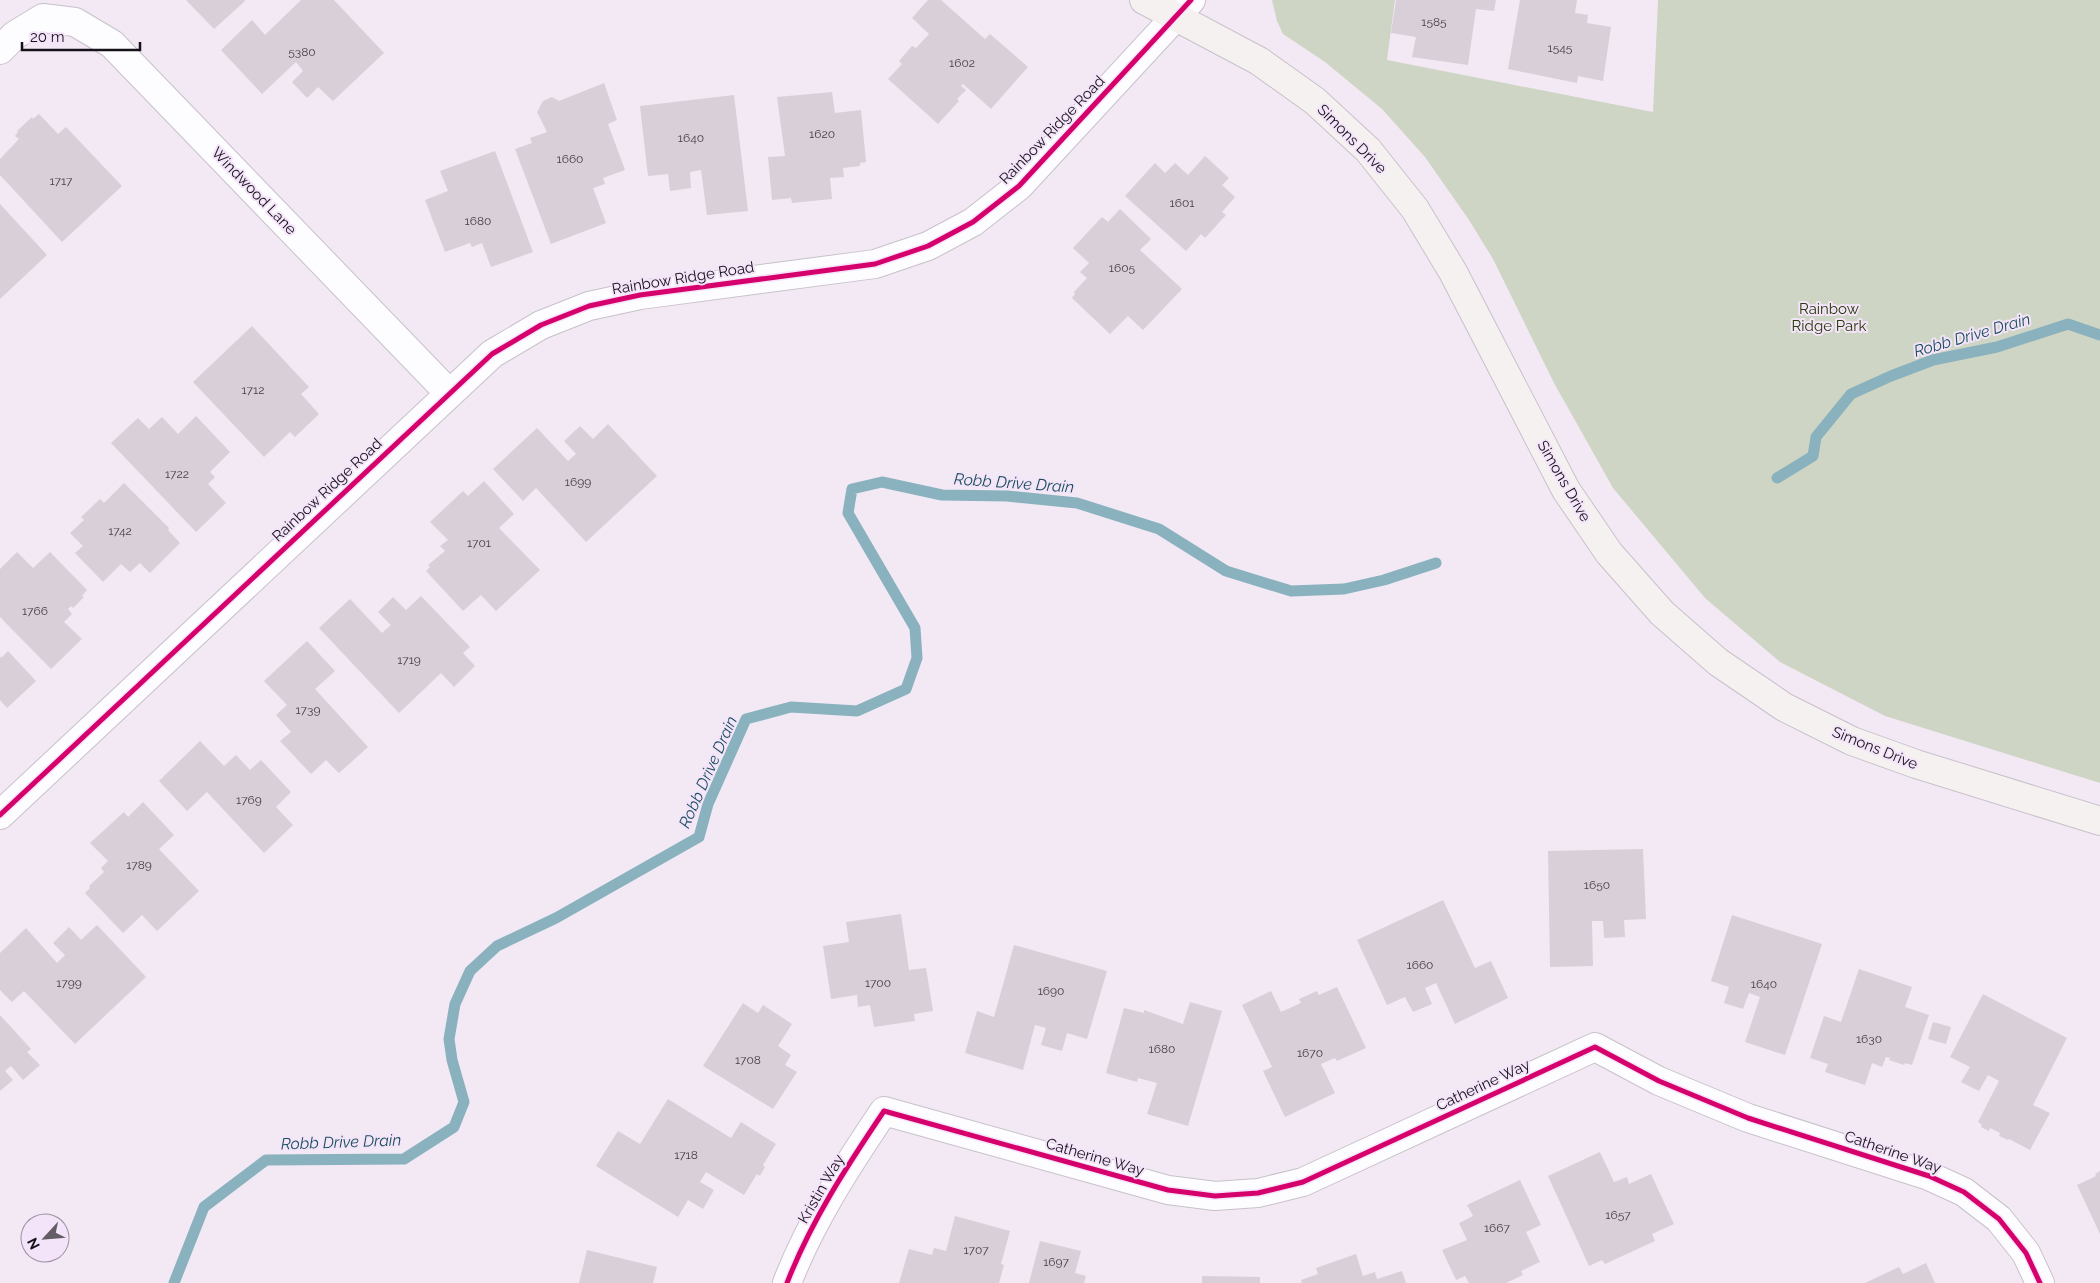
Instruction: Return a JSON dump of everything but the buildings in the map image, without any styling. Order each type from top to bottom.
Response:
[{"type":"street","name":"Simons Drive","points":[[1144,0],[1184,8],[1315,101],[1368,150],[1415,209],[1453,272],[1571,498],[1609,554],[1662,613],[1705,651],[1784,707],[1852,741],[1916,764],[2100,821]]},
{"type":"street","name":"Rainbow Ridge Road","points":[[0,815],[449,392],[492,354],[541,325],[589,306],[640,295],[875,264],[928,246],[973,222],[1018,186],[1184,8]]},
{"type":"street","name":"Windwood Lane","points":[[0,50],[15,35],[43,18],[75,22],[112,44],[449,392]]},
{"type":"street","name":"Catherine Way","points":[[884,1111],[1168,1190],[1215,1196],[1258,1193],[1303,1182],[1595,1047],[1659,1081],[1748,1118],[1929,1176],[1964,1192],[1999,1219],[2026,1254],[2040,1283]]},
{"type":"street","name":"Kristin Way","points":[[787,1283],[797,1257],[839,1178],[884,1111]]},
{"type":"green space","name":"Rainbow Ridge Park","points":[[1272,0],[1395,0],[1387,60],[1653,112],[1658,0],[2100,0],[2100,783],[1885,716],[1780,662],[1705,598],[1613,488],[1554,383],[1493,259],[1469,220],[1425,157],[1382,109],[1325,62],[1283,34],[1277,21]]},
{"type":"waterway","name":"Robb Drive Drain","points":[[1777,478],[1813,456],[1816,437],[1851,394],[1891,376],[1933,360],[1997,347],[2068,324],[2100,335]]},
{"type":"waterway","name":"Robb Drive Drain","points":[[174,1283],[204,1207],[266,1160],[404,1159],[454,1127],[464,1102],[452,1060],[449,1039],[455,1004],[470,971],[497,946],[556,918],[699,837],[708,804],[746,719],[791,707],[857,711],[906,689],[917,658],[915,628],[848,513],[852,489],[882,482],[942,495],[1007,496],[1077,503],[1159,529],[1226,571],[1291,591],[1344,589],[1384,580],[1436,563]]},
{"type":"cycle path","points":[[0,815],[492,354],[541,325],[589,306],[640,295],[875,264],[928,246],[973,222],[1019,186],[1191,0]]},
{"type":"cycle path","points":[[787,1283],[818,1216],[843,1173],[884,1111],[1168,1190],[1215,1196],[1258,1193],[1303,1182],[1595,1047],[1659,1081],[1748,1118],[1929,1176],[1964,1192],[1999,1219],[2026,1253],[2040,1283]]}]
